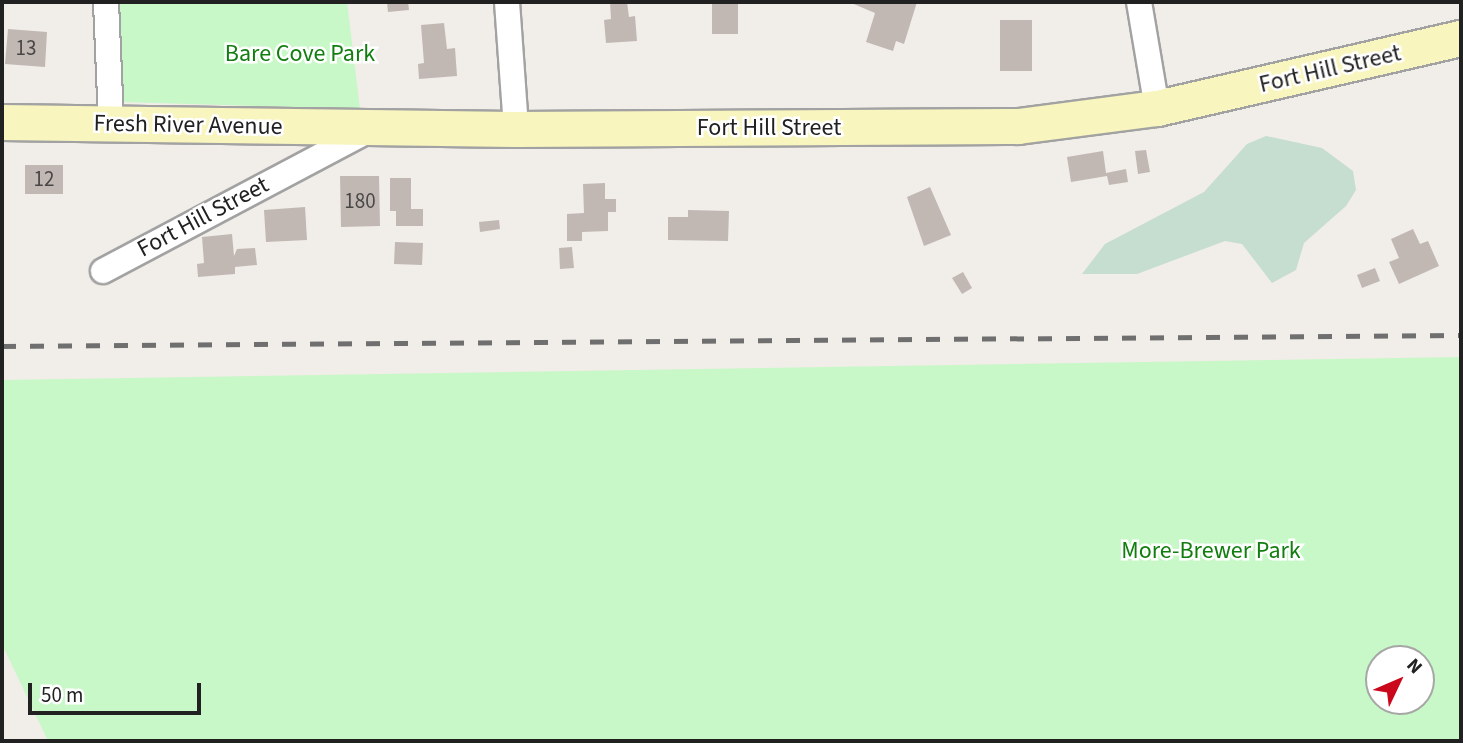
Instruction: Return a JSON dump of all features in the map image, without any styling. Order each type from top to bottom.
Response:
[{"type":"main road","name":"Fort Hill Street","points":[[374,127],[516,129],[1018,126],[1157,108],[1461,38]]},
{"type":"main road","name":"Fresh River Avenue","points":[[2,122],[374,127]]},
{"type":"street","points":[[106,2],[111,123]]},
{"type":"street","points":[[507,2],[516,129]]},
{"type":"street","points":[[1139,2],[1157,108]]},
{"type":"street","name":"Fort Hill Street","points":[[103,271],[374,127]]},
{"type":"green space","name":"Bare Cove Park","points":[[116,2],[347,2],[360,109],[122,102]]},
{"type":"green space","points":[[1266,136],[1322,148],[1353,171],[1356,190],[1346,206],[1304,243],[1296,270],[1272,283],[1242,244],[1225,241],[1137,274],[1082,274],[1105,244],[1204,192],[1247,144]]},
{"type":"green space","name":"More-Brewer Park","points":[[1461,357],[1461,741],[48,741],[2,644],[2,380]]},
{"type":"building","points":[[387,2],[408,2],[409,10],[388,12]]},
{"type":"building","points":[[610,2],[627,2],[629,17],[635,16],[637,41],[606,43],[604,20],[611,19]]},
{"type":"building","points":[[712,2],[738,2],[738,34],[712,34]]},
{"type":"building","points":[[849,2],[917,2],[904,44],[896,41],[893,51],[866,42],[875,13]]},
{"type":"building","points":[[1000,20],[1032,20],[1032,71],[1000,71]]},
{"type":"building","points":[[444,23],[447,49],[455,48],[457,76],[419,79],[418,64],[424,63],[421,25]]},
{"type":"building","points":[[8,29],[47,32],[45,67],[5,64]]},
{"type":"building","points":[[1146,150],[1150,172],[1138,174],[1135,151]]},
{"type":"building","points":[[1103,151],[1106,173],[1126,169],[1128,182],[1109,185],[1107,176],[1071,182],[1067,157]]},
{"type":"building","points":[[25,165],[63,165],[63,194],[25,194]]},
{"type":"building","points":[[340,176],[379,176],[380,226],[341,227]]},
{"type":"building","points":[[390,178],[411,178],[411,209],[423,209],[423,226],[396,226],[396,211],[390,211]]},
{"type":"building","points":[[605,183],[605,199],[616,199],[616,212],[608,212],[608,231],[582,232],[582,241],[567,241],[567,214],[584,213],[583,184]]},
{"type":"building","points":[[930,187],[951,235],[924,246],[907,197]]},
{"type":"building","points":[[305,207],[307,240],[266,242],[264,210]]},
{"type":"building","points":[[688,210],[729,211],[728,241],[668,240],[668,217],[688,217]]},
{"type":"building","points":[[499,220],[500,229],[480,232],[479,222]]},
{"type":"building","points":[[1413,229],[1420,244],[1428,241],[1439,266],[1399,284],[1389,262],[1399,258],[1391,239]]},
{"type":"building","points":[[232,234],[234,256],[237,249],[255,248],[257,265],[235,267],[235,274],[198,277],[197,264],[204,263],[202,237]]},
{"type":"building","points":[[395,242],[423,243],[422,265],[394,264]]},
{"type":"building","points":[[572,247],[574,268],[560,269],[559,248]]},
{"type":"building","points":[[1375,268],[1380,281],[1362,288],[1357,275]]},
{"type":"building","points":[[963,272],[972,288],[962,294],[952,278]]},
{"type":"railway","points":[[2,346],[1461,335]]}]
